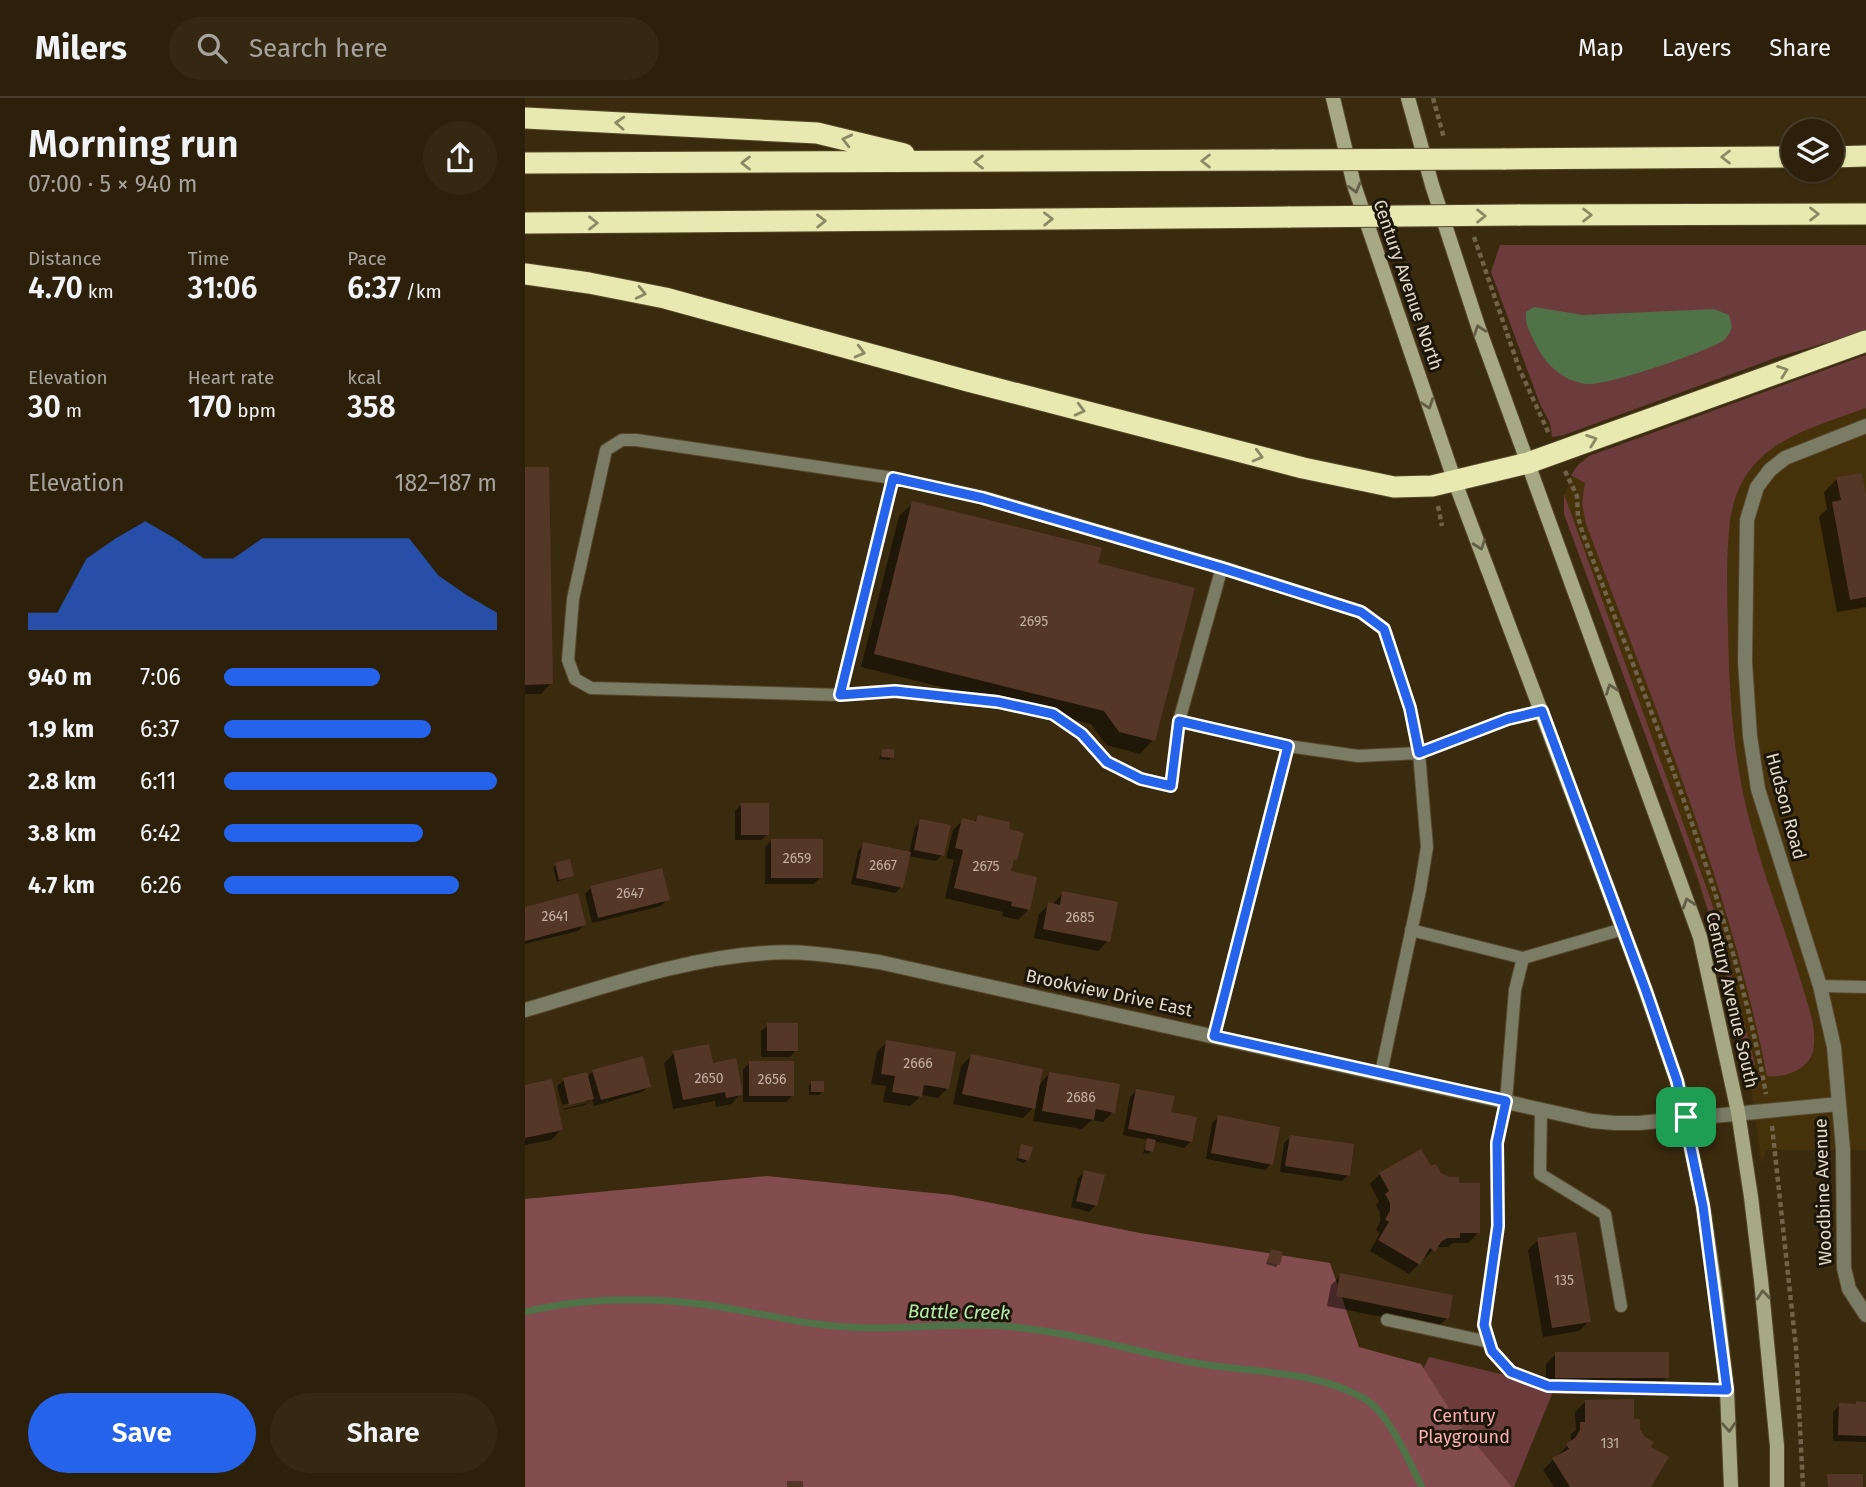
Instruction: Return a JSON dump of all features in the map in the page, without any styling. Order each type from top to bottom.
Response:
[{"type":"highway","points":[[525,118],[817,133],[937,162]]},
{"type":"highway","points":[[1844,157],[1866,156]]},
{"type":"highway","points":[[525,163],[1781,157]]},
{"type":"highway","points":[[525,223],[1866,214]]},
{"type":"highway","points":[[525,274],[589,283],[665,299],[968,381],[1366,483],[1406,488],[1455,482],[1528,463],[1866,341]]},
{"type":"main road","name":"Century Avenue North","points":[[1333,98],[1357,197],[1455,482]]},
{"type":"main road","points":[[1408,98],[1432,185],[1478,326],[1528,463]]},
{"type":"main road","name":"Century Avenue South","points":[[1528,463],[1700,937],[1738,1112],[1761,1280],[1777,1446],[1777,1487]]},
{"type":"main road","points":[[1455,482],[1623,929],[1677,1081],[1703,1206],[1727,1390],[1731,1487]]},
{"type":"street","name":"Hudson Road","points":[[1839,1104],[1834,1047],[1820,986],[1769,831],[1752,761],[1745,662],[1747,520],[1757,487],[1777,463],[1804,449],[1866,426]]},
{"type":"street","name":"Brookview Drive East","points":[[525,1010],[717,958],[769,952],[821,954],[879,962],[1541,1110],[1615,1123],[1686,1117]]},
{"type":"street","points":[[1686,1117],[1839,1104]]},
{"type":"street","name":"Woodbine Avenue","points":[[1839,1104],[1843,1149],[1844,1268],[1852,1296],[1866,1315]]},
{"type":"lane","points":[[1222,568],[1179,721],[1171,786],[1141,779],[1107,762],[1082,734],[1053,714],[998,702],[895,691],[840,695],[591,688],[575,680],[568,660],[573,599],[606,450],[622,440],[893,478],[983,498],[1222,568],[1361,612],[1384,629],[1410,708],[1419,753],[1427,847],[1381,1073]]},
{"type":"lane","points":[[840,695],[893,478]]},
{"type":"lane","points":[[1179,721],[1288,746],[1358,756],[1419,753],[1508,719],[1542,711]]},
{"type":"lane","points":[[1214,1036],[1288,746]]},
{"type":"lane","points":[[1411,930],[1523,958],[1623,929]]},
{"type":"lane","points":[[1523,958],[1515,990],[1506,1101],[1497,1143],[1498,1226],[1484,1325],[1492,1351],[1511,1372],[1548,1386],[1727,1390]]},
{"type":"lane","points":[[1820,986],[1866,987]]},
{"type":"lane","points":[[1541,1110],[1540,1174],[1605,1214],[1621,1306]]},
{"type":"lane","points":[[1387,1320],[1489,1342]]},
{"type":"path","points":[[1433,98],[1447,145]]},
{"type":"path","points":[[1474,237],[1519,369],[1545,425]]},
{"type":"path","points":[[1570,484],[1577,496],[1578,517],[1584,534],[1703,859],[1738,972],[1758,1053]]},
{"type":"path","points":[[1775,1147],[1796,1348],[1803,1487]]},
{"type":"shaded area","points":[[1534,307],[1583,315],[1714,309],[1729,315],[1732,327],[1724,340],[1693,354],[1632,375],[1586,384],[1563,376],[1541,354],[1526,321],[1526,312]]},
{"type":"shaded area","points":[[1866,355],[1866,1150],[1766,1150],[1762,1164],[1745,1049],[1716,936],[1670,801],[1566,517],[1564,496],[1573,473],[1587,457]]},
{"type":"shaded area","points":[[767,1176],[952,1195],[1140,1233],[1330,1263],[1359,1347],[1421,1364],[1458,1423],[1512,1487],[525,1487],[525,1199]]},
{"type":"green space","points":[[1500,245],[1866,245],[1866,331],[1778,357],[1564,435],[1552,437],[1550,423],[1540,404],[1491,272]]},
{"type":"green space","points":[[1866,355],[1866,408],[1798,434],[1761,457],[1747,474],[1736,495],[1730,521],[1727,574],[1729,678],[1740,777],[1757,846],[1797,968],[1814,1030],[1813,1053],[1804,1065],[1791,1073],[1767,1076],[1733,935],[1711,866],[1663,728],[1586,524],[1582,503],[1585,483],[1571,475],[1589,456]]},
{"type":"green space","points":[[1564,494],[1712,903],[1755,1064],[1753,1066],[1745,1049],[1725,967],[1699,881],[1564,514]]},
{"type":"green space","name":"Century Playground","points":[[1429,1357],[1555,1387],[1514,1487],[1432,1487],[1394,1432]]},
{"type":"building","points":[[525,467],[549,467],[553,684],[525,685]]},
{"type":"building","points":[[1862,473],[1866,495],[1866,597],[1850,600],[1832,502],[1841,500],[1836,477]]},
{"type":"building","points":[[912,501],[1102,548],[1098,563],[1195,588],[1155,741],[1119,732],[1104,711],[874,654]]},
{"type":"building","points":[[882,749],[894,749],[894,758],[881,757]]},
{"type":"building","points":[[741,803],[769,803],[769,835],[741,835]]},
{"type":"building","points":[[978,815],[1010,822],[1009,829],[1024,833],[1017,860],[1014,860],[1011,871],[1037,877],[1030,910],[1011,906],[1012,902],[954,888],[963,850],[955,848],[962,818],[976,821]]},
{"type":"building","points":[[920,819],[951,825],[944,856],[914,850]]},
{"type":"building","points":[[771,839],[823,839],[823,878],[771,878]]},
{"type":"building","points":[[863,842],[911,852],[903,888],[856,878]]},
{"type":"building","points":[[570,859],[574,876],[559,880],[555,863]]},
{"type":"building","points":[[662,868],[670,900],[598,918],[590,886]]},
{"type":"building","points":[[1062,891],[1118,902],[1110,942],[1043,929],[1048,902],[1060,905]]},
{"type":"building","points":[[578,893],[586,925],[525,941],[525,907]]},
{"type":"building","points":[[767,1023],[798,1023],[798,1051],[767,1051]]},
{"type":"building","points":[[886,1040],[956,1052],[949,1089],[924,1085],[922,1097],[892,1092],[895,1076],[881,1074]]},
{"type":"building","points":[[709,1044],[713,1063],[736,1058],[743,1095],[726,1098],[725,1092],[683,1100],[673,1051]]},
{"type":"building","points":[[971,1054],[1043,1069],[1035,1109],[962,1094]]},
{"type":"building","points":[[643,1056],[651,1087],[601,1100],[592,1070]]},
{"type":"building","points":[[749,1061],[794,1061],[794,1096],[749,1096]]},
{"type":"building","points":[[587,1072],[594,1099],[569,1105],[563,1078]]},
{"type":"building","points":[[1049,1072],[1120,1084],[1115,1113],[1096,1109],[1094,1120],[1042,1111]]},
{"type":"building","points":[[552,1079],[563,1130],[525,1138],[525,1085]]},
{"type":"building","points":[[811,1081],[824,1081],[824,1092],[811,1092]]},
{"type":"building","points":[[1136,1089],[1175,1096],[1171,1112],[1197,1117],[1192,1142],[1128,1129]]},
{"type":"building","points":[[1218,1115],[1280,1127],[1273,1165],[1211,1153]]},
{"type":"building","points":[[1290,1135],[1354,1144],[1350,1176],[1285,1166]]},
{"type":"building","points":[[1147,1138],[1156,1140],[1153,1152],[1145,1150]]},
{"type":"building","points":[[1021,1144],[1033,1147],[1029,1161],[1018,1158]]},
{"type":"building","points":[[1421,1149],[1431,1166],[1436,1164],[1441,1173],[1449,1177],[1459,1177],[1459,1183],[1480,1183],[1480,1233],[1460,1233],[1460,1238],[1447,1238],[1435,1252],[1430,1248],[1420,1265],[1378,1240],[1389,1222],[1385,1219],[1390,1211],[1390,1203],[1385,1194],[1389,1191],[1379,1173]]},
{"type":"building","points":[[1084,1170],[1105,1175],[1097,1206],[1076,1201]]},
{"type":"building","points":[[1576,1232],[1591,1322],[1552,1328],[1537,1238]]},
{"type":"building","points":[[1271,1249],[1283,1252],[1280,1265],[1267,1262]]},
{"type":"building","points":[[1340,1273],[1453,1295],[1449,1319],[1336,1296]]},
{"type":"building","points":[[1555,1352],[1669,1352],[1669,1378],[1555,1378]]},
{"type":"building","points":[[1634,1399],[1634,1419],[1640,1419],[1640,1429],[1645,1437],[1654,1442],[1651,1447],[1669,1457],[1651,1487],[1570,1487],[1552,1458],[1569,1449],[1566,1444],[1575,1438],[1580,1430],[1580,1422],[1585,1422],[1585,1400]]},
{"type":"building","points":[[1856,1401],[1866,1402],[1866,1436],[1838,1435],[1839,1403],[1856,1404]]},
{"type":"building","points":[[1827,1474],[1863,1474],[1863,1487],[1828,1487]]},
{"type":"building","points":[[787,1481],[803,1481],[803,1487],[787,1487]]},
{"type":"waterway","name":"Battle Creek","points":[[525,1312],[570,1303],[640,1300],[709,1305],[832,1326],[1003,1326],[1078,1337],[1201,1364],[1306,1378],[1346,1390],[1374,1406],[1398,1439],[1422,1487]]},
{"type":"route","points":[[893,478],[983,498],[1361,612],[1384,629],[1410,708],[1419,753],[1508,719],[1542,711],[1646,991],[1677,1081],[1686,1117],[1703,1206],[1727,1390],[1548,1386],[1511,1372],[1492,1351],[1484,1325],[1498,1226],[1497,1143],[1506,1101],[1214,1036],[1288,746],[1179,721],[1171,786],[1141,779],[1107,762],[1082,734],[1053,714],[998,702],[895,691],[840,695],[893,478]]}]
